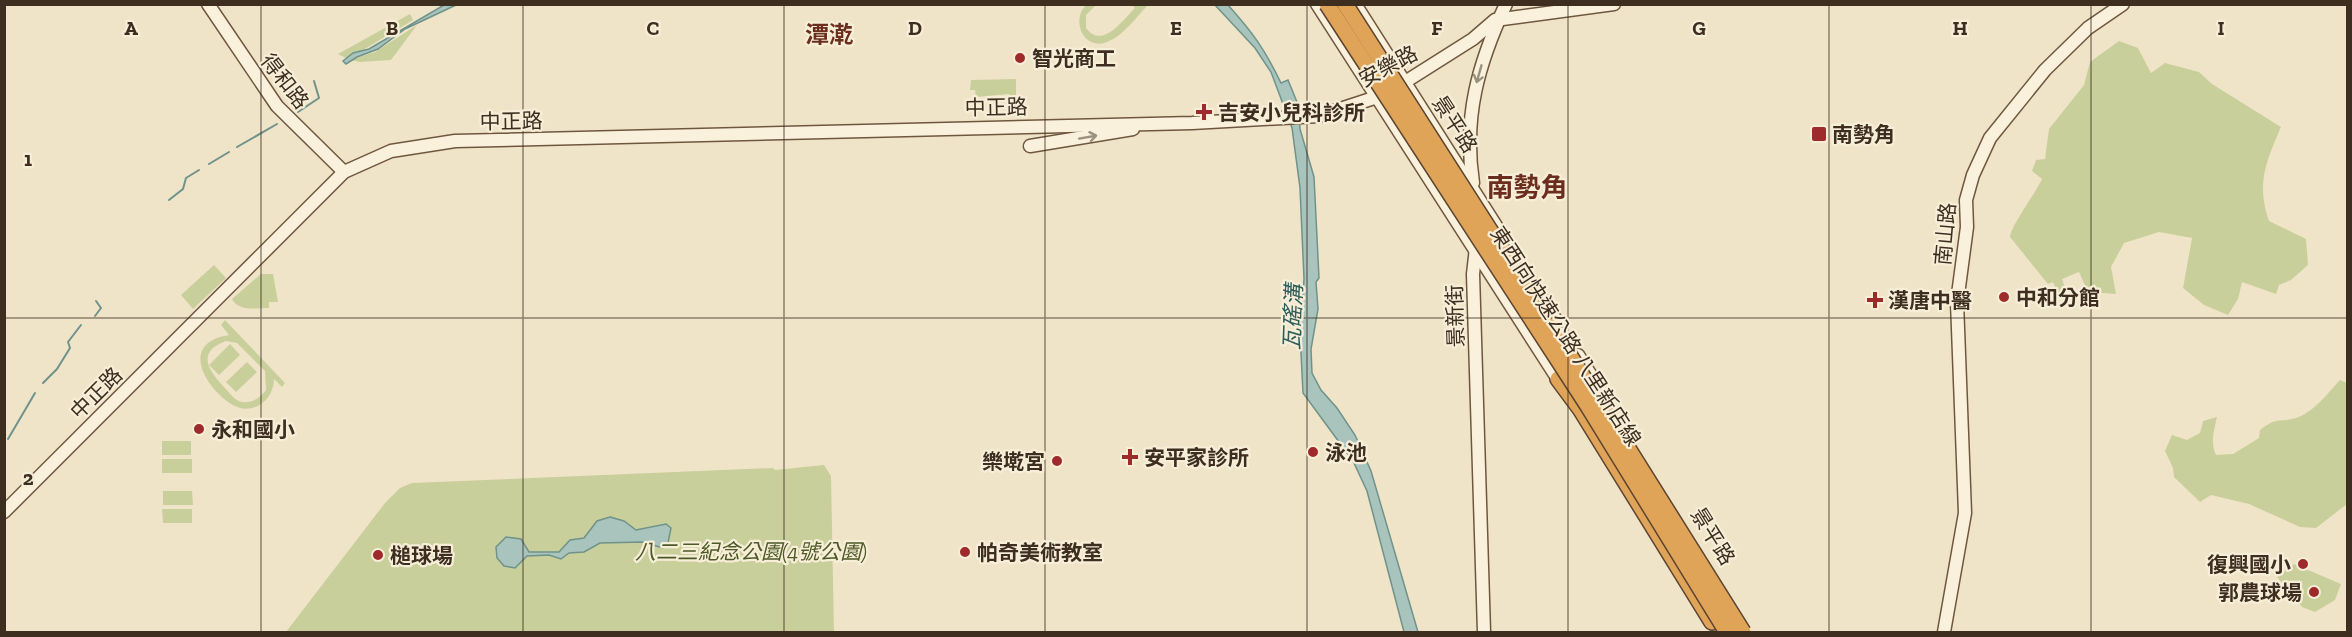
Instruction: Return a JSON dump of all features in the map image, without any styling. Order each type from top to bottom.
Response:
[{"type":"highway","name":"東西向快速公路 八里新店線","points":[[1328,4],[1588,406],[1727,633]]},
{"type":"highway","name":"東西向快速公路 八里新店線","points":[[1345,4],[1561,342],[1743,633]]},
{"type":"highway","points":[[1558,379],[1581,410],[1719,633]]},
{"type":"street","name":"得和路","points":[[208,4],[277,106],[344,172]]},
{"type":"street","name":"景平路","points":[[1317,4],[1546,359],[1577,414],[1713,633]]},
{"type":"street","name":"景平路","points":[[1355,4],[1473,188],[1749,633]]},
{"type":"street","name":"景新街","points":[[1484,633],[1473,274],[1476,252],[1473,188],[1468,151],[1469,118],[1481,68],[1506,4]]},
{"type":"street","points":[[1499,19],[1614,4]]},
{"type":"street","name":"南山路","points":[[1944,633],[1965,513],[1957,302],[1968,227],[1966,200],[1973,175],[1990,138],[2045,70],[2082,33],[2123,4]]},
{"type":"street","name":"安樂路","points":[[1158,123],[1319,116],[1377,97],[1405,82],[1473,39],[1499,19]]},
{"type":"street","name":"中正路","points":[[4,512],[344,172],[391,151],[454,141],[1158,123]]},
{"type":"street","points":[[1030,146],[1158,123]]},
{"type":"street","name":"景平路","points":[[1546,359],[1570,374],[1583,387],[1732,633]]},
{"type":"green space","points":[[1086,5],[1096,5],[1086,15],[1086,28],[1092,34],[1099,36],[1112,31],[1135,8],[1132,5],[1148,5],[1120,34],[1100,44],[1093,43],[1082,34],[1079,19]]},
{"type":"green space","points":[[410,14],[413,20],[348,59],[338,54]]},
{"type":"green space","points":[[417,25],[391,60],[360,62],[350,60],[375,52]]},
{"type":"green space","points":[[2119,41],[2138,48],[2151,73],[2165,63],[2199,72],[2212,84],[2281,127],[2264,173],[2265,207],[2269,221],[2306,239],[2308,265],[2291,280],[2279,285],[2276,294],[2242,282],[2238,299],[2228,315],[2204,305],[2183,288],[2192,238],[2159,232],[2124,243],[2111,267],[2116,294],[2088,292],[2079,272],[2062,279],[2066,291],[2057,292],[2053,282],[2048,284],[2010,237],[2042,179],[2032,171],[2036,160],[2045,159],[2049,129],[2084,85],[2090,62]]},
{"type":"green space","points":[[1016,79],[1016,101],[1010,101],[1009,94],[976,97],[975,90],[970,90],[971,80]]},
{"type":"green space","points":[[214,265],[226,278],[193,309],[181,295]]},
{"type":"green space","points":[[261,274],[273,274],[278,302],[269,302],[269,308],[253,309],[243,308],[235,303],[232,299]]},
{"type":"green space","points":[[225,320],[285,383],[282,387],[274,379],[270,394],[260,405],[246,409],[231,404],[221,396],[205,376],[201,365],[201,355],[205,346],[214,339],[229,335],[221,325]],"holes":[[[226,341],[237,343],[265,371],[266,390],[249,402],[239,401],[232,396],[213,374],[208,362],[211,350],[217,345]]]},
{"type":"green space","points":[[230,344],[240,355],[219,375],[209,365]]},
{"type":"green space","points":[[247,362],[257,372],[236,392],[226,382]]},
{"type":"green space","points":[[2340,380],[2347,383],[2347,504],[2316,528],[2300,527],[2249,504],[2211,495],[2200,502],[2174,477],[2173,468],[2165,451],[2172,435],[2187,440],[2200,433],[2203,421],[2217,417],[2213,441],[2216,455],[2233,454],[2259,438],[2260,430],[2271,423],[2296,418],[2309,411]]},
{"type":"green space","points":[[162,441],[191,441],[191,455],[162,455]]},
{"type":"green space","points":[[162,459],[192,459],[192,473],[162,473]]},
{"type":"green space","name":"八二三紀念公園(4號公園)","points":[[824,465],[831,476],[834,632],[286,632],[385,503],[400,488],[412,483],[773,468],[775,470]]},
{"type":"green space","points":[[163,491],[192,491],[193,505],[163,505]]},
{"type":"green space","points":[[162,509],[192,509],[192,523],[163,523]]},
{"type":"green space","name":"郭農球場","points":[[2294,564],[2341,584],[2335,600],[2315,612],[2302,607],[2277,577]]},
{"type":"water","points":[[444,5],[456,5],[405,29],[378,49],[346,64],[343,61],[353,53],[369,49]]},
{"type":"water","points":[[1215,5],[1228,5],[1258,41],[1281,83],[1288,80],[1299,107],[1300,129],[1314,177],[1319,278],[1316,282],[1318,309],[1311,349],[1312,373],[1321,390],[1337,408],[1355,435],[1371,471],[1418,632],[1404,632],[1367,491],[1353,461],[1303,393],[1300,333],[1304,279],[1300,188],[1292,128],[1271,72],[1255,48]]},
{"type":"water","points":[[610,517],[624,521],[636,530],[666,524],[671,528],[668,543],[663,548],[643,542],[600,543],[584,552],[569,553],[561,559],[549,555],[527,556],[515,568],[504,566],[497,558],[496,547],[506,537],[521,539],[529,552],[559,552],[570,540],[584,538],[597,521]]},
{"type":"waterway","name":"瓦磘溝","points":[[298,112],[319,98],[314,81]]},
{"type":"waterway","name":"瓦磘溝","points":[[237,147],[277,124]]},
{"type":"waterway","name":"瓦磘溝","points":[[209,164],[229,152]]},
{"type":"waterway","name":"瓦磘溝","points":[[169,200],[183,189],[186,178],[199,170]]},
{"type":"waterway","name":"瓦磘溝","points":[[95,316],[101,308],[96,301]]},
{"type":"waterway","name":"瓦磘溝","points":[[43,383],[57,369],[70,348],[68,342],[81,325]]},
{"type":"waterway","name":"瓦磘溝","points":[[8,439],[35,393]]},
{"type":"railway","points":[[1336,4],[1552,340],[1733,632]]},
{"type":"place","name":"智光商工","points":[[1020,58]]},
{"type":"place","name":"吉安小兒科診所","points":[[1204,112]]},
{"type":"place","name":"南勢角","points":[[1819,134]]},
{"type":"place","name":"中和分館","points":[[2004,297]]},
{"type":"place","name":"漢唐中醫","points":[[1875,300]]},
{"type":"place","name":"永和國小","points":[[199,429]]},
{"type":"place","name":"泳池","points":[[1313,452]]},
{"type":"place","name":"安平家診所","points":[[1130,457]]},
{"type":"place","name":"樂墘宮","points":[[1057,461]]},
{"type":"place","name":"帕奇美術教室","points":[[965,552]]},
{"type":"place","name":"槌球場","points":[[378,555]]},
{"type":"place","name":"復興國小","points":[[2303,564]]},
{"type":"place","name":"郭農球場","points":[[2314,592]]},
{"type":"district","name":"潭漧","points":[[829,34]]},
{"type":"district","name":"南勢角","points":[[1527,188]]}]
